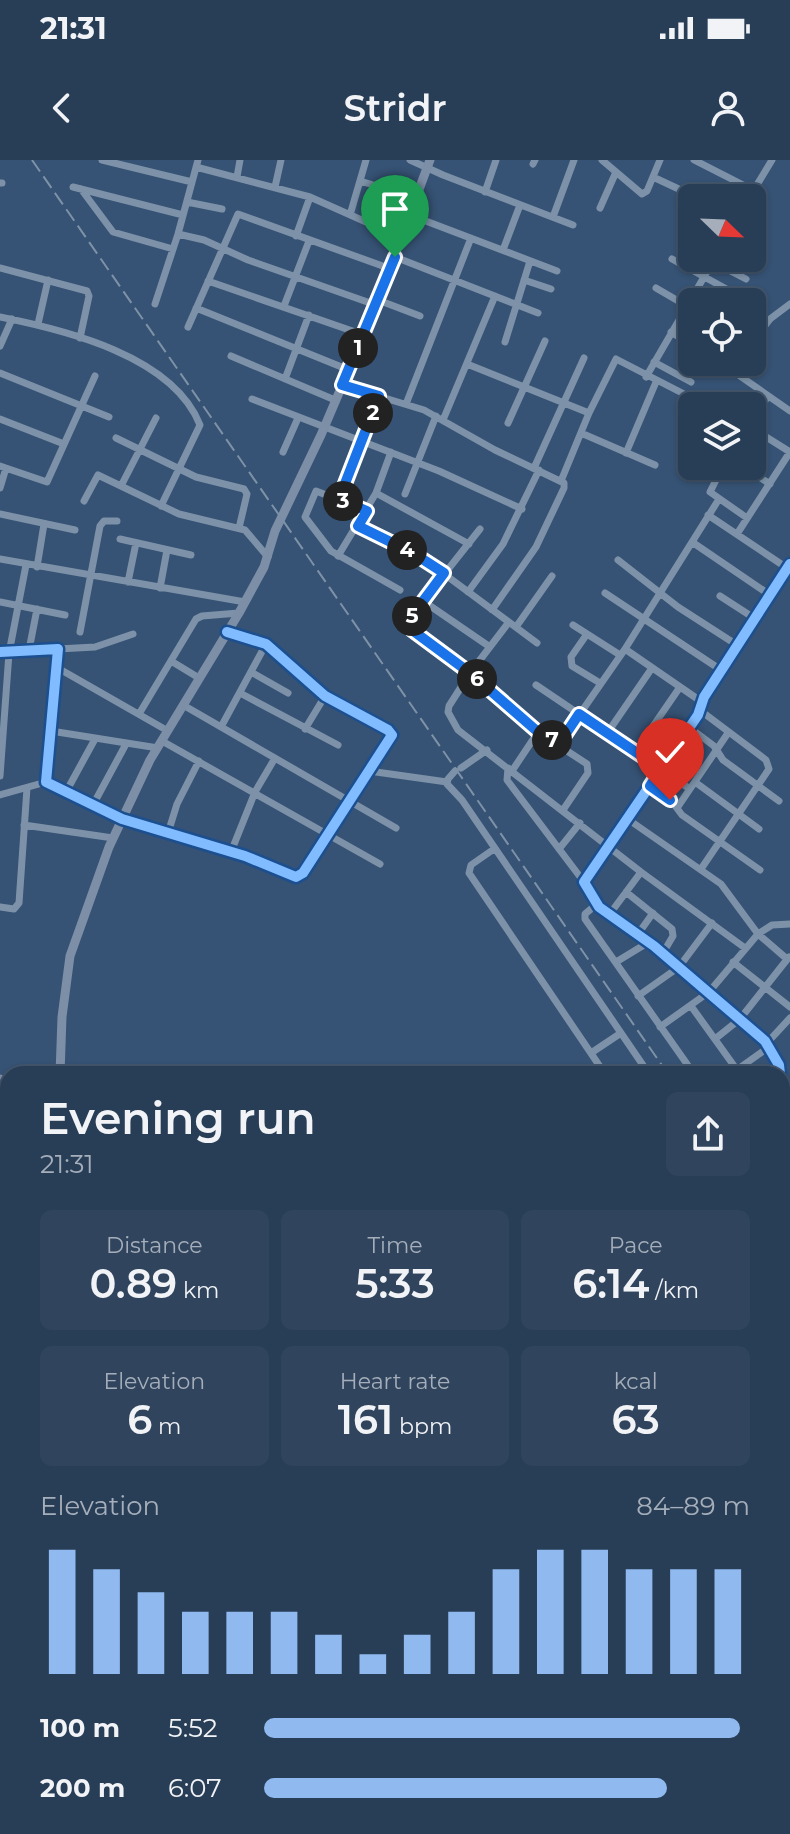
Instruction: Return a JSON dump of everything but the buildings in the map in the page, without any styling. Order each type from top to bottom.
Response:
[{"type":"main road","points":[[60,1066],[62,1017],[70,956],[113,838],[160,744],[239,613],[268,557],[275,531],[324,428],[391,269],[428,164]]},
{"type":"street","points":[[102,160],[192,182]]},
{"type":"street","points":[[237,177],[240,160]]},
{"type":"street","points":[[275,187],[281,160]]},
{"type":"street","points":[[350,215],[366,160]]},
{"type":"street","points":[[410,160],[428,164],[485,192],[573,225]]},
{"type":"street","points":[[485,192],[496,160]]},
{"type":"street","points":[[553,217],[574,160]]},
{"type":"street","points":[[602,160],[642,194],[647,191],[660,160]]},
{"type":"street","points":[[694,160],[734,184]]},
{"type":"street","points":[[757,184],[770,163],[760,160]]},
{"type":"street","points":[[155,304],[197,164],[310,197],[402,238]]},
{"type":"street","points":[[600,208],[616,172]]},
{"type":"street","points":[[653,177],[678,189]]},
{"type":"street","points":[[360,181],[416,198]]},
{"type":"street","points":[[173,249],[113,232],[77,188],[183,215]]},
{"type":"street","points":[[296,236],[310,197]]},
{"type":"street","points":[[187,202],[222,209]]},
{"type":"street","points":[[503,250],[520,205]]},
{"type":"street","points":[[188,327],[240,214],[391,269]]},
{"type":"street","points":[[410,215],[557,271]]},
{"type":"street","points":[[178,234],[204,240],[248,260],[420,316]]},
{"type":"street","points":[[406,404],[471,238]]},
{"type":"street","points":[[284,306],[309,241]]},
{"type":"street","points":[[395,257],[538,313]]},
{"type":"street","points":[[672,259],[725,288]]},
{"type":"street","points":[[505,342],[530,261]]},
{"type":"street","points":[[0,268],[84,289],[89,293],[80,338]]},
{"type":"street","points":[[700,288],[708,272]]},
{"type":"street","points":[[734,272],[746,279]]},
{"type":"street","points":[[38,324],[48,280]]},
{"type":"street","points":[[524,280],[551,289]]},
{"type":"street","points":[[208,281],[364,335]]},
{"type":"street","points":[[656,288],[678,301]]},
{"type":"street","points":[[405,494],[467,364],[495,296]]},
{"type":"street","points":[[766,324],[790,304]]},
{"type":"street","points":[[196,308],[349,370]]},
{"type":"street","points":[[285,379],[309,315]]},
{"type":"street","points":[[0,317],[38,324],[120,354],[158,373],[188,405],[200,425],[161,506]]},
{"type":"street","points":[[0,346],[12,319]]},
{"type":"street","points":[[646,377],[678,323]]},
{"type":"street","points":[[671,332],[678,336]]},
{"type":"street","points":[[508,423],[545,341]]},
{"type":"street","points":[[231,356],[335,400]]},
{"type":"street","points":[[468,592],[503,544],[522,509],[584,358]]},
{"type":"street","points":[[561,481],[589,413],[616,359],[679,392]]},
{"type":"street","points":[[654,362],[691,382]]},
{"type":"street","points":[[467,364],[589,413]]},
{"type":"street","points":[[0,373],[109,417]]},
{"type":"street","points":[[0,488],[3,467],[47,482],[95,376]]},
{"type":"street","points":[[742,376],[790,411]]},
{"type":"street","points":[[626,453],[656,382]]},
{"type":"street","points":[[342,385],[406,404],[440,418],[495,450],[561,481],[564,488],[536,547],[492,610]]},
{"type":"street","points":[[339,499],[379,396]]},
{"type":"street","points":[[252,399],[391,452],[522,509]]},
{"type":"street","points":[[121,486],[156,418]]},
{"type":"street","points":[[283,452],[298,418]]},
{"type":"street","points":[[0,419],[64,444]]},
{"type":"street","points":[[581,433],[655,465]]},
{"type":"street","points":[[737,534],[790,452],[766,437]]},
{"type":"street","points":[[116,438],[196,477],[246,490],[239,528]]},
{"type":"street","points":[[338,556],[367,511],[391,452]]},
{"type":"street","points":[[84,501],[98,475],[179,514],[239,528],[250,534],[268,557]]},
{"type":"street","points":[[714,480],[709,489],[711,494],[747,518]]},
{"type":"street","points":[[764,480],[770,484]]},
{"type":"street","points":[[367,511],[316,491],[305,517],[328,548],[338,556],[400,590]]},
{"type":"street","points":[[376,493],[469,544]]},
{"type":"street","points":[[559,744],[622,652],[719,499]]},
{"type":"street","points":[[0,514],[75,530]]},
{"type":"street","points":[[584,882],[690,728],[721,670],[789,566],[708,515]]},
{"type":"street","points":[[80,632],[100,526],[104,521],[117,521]]},
{"type":"street","points":[[37,567],[44,524]]},
{"type":"street","points":[[358,526],[413,553],[444,573],[537,643]]},
{"type":"street","points":[[480,529],[409,620],[409,627],[470,673],[538,732],[587,764],[590,770],[563,810]]},
{"type":"street","points":[[120,539],[191,555]]},
{"type":"street","points":[[692,542],[770,595]]},
{"type":"street","points":[[128,582],[136,543]]},
{"type":"street","points":[[160,588],[167,550]]},
{"type":"street","points":[[0,559],[245,602]]},
{"type":"street","points":[[618,560],[660,593],[737,645]]},
{"type":"street","points":[[0,776],[4,653],[26,565]]},
{"type":"street","points":[[552,576],[470,673],[448,712],[458,730],[745,948]]},
{"type":"street","points":[[605,593],[721,670]]},
{"type":"street","points":[[720,596],[754,618]]},
{"type":"street","points":[[423,601],[490,647]]},
{"type":"street","points":[[0,602],[65,615]]},
{"type":"street","points":[[29,650],[37,609]]},
{"type":"street","points":[[139,714],[199,617],[239,613]]},
{"type":"street","points":[[573,625],[652,668],[702,702]]},
{"type":"street","points":[[0,795],[46,782],[122,819],[231,852],[296,877],[303,873],[391,739],[391,733],[325,696],[266,644],[227,632]]},
{"type":"street","points":[[4,653],[95,647],[133,634]]},
{"type":"street","points":[[587,634],[571,662],[575,669],[600,683]]},
{"type":"street","points":[[221,727],[266,644]]},
{"type":"street","points":[[46,782],[58,649]]},
{"type":"street","points":[[171,661],[199,678]]},
{"type":"street","points":[[56,667],[168,731]]},
{"type":"street","points":[[608,732],[652,668]]},
{"type":"street","points":[[251,672],[288,693]]},
{"type":"street","points":[[536,685],[661,769],[692,785],[759,829]]},
{"type":"street","points":[[649,732],[680,687]]},
{"type":"street","points":[[240,693],[338,745]]},
{"type":"street","points":[[305,729],[325,696]]},
{"type":"street","points":[[183,705],[396,828]]},
{"type":"street","points":[[701,711],[768,764],[767,774],[701,869]]},
{"type":"street","points":[[690,728],[717,749],[723,760],[779,801]]},
{"type":"street","points":[[51,731],[126,744],[160,744],[199,761],[380,864]]},
{"type":"street","points":[[538,732],[510,770],[507,780],[584,882],[597,904],[663,953],[740,1019],[768,1045],[778,1066]]},
{"type":"street","points":[[677,808],[728,733]]},
{"type":"street","points":[[66,792],[95,739]]},
{"type":"street","points":[[93,805],[126,744]]},
{"type":"street","points":[[449,785],[480,746]]},
{"type":"street","points":[[231,852],[255,792],[275,758]]},
{"type":"street","points":[[168,833],[177,804],[199,761]]},
{"type":"street","points":[[369,771],[449,785],[644,1066]]},
{"type":"street","points":[[650,786],[760,870]]},
{"type":"street","points":[[0,907],[14,909],[19,903],[27,788]]},
{"type":"street","points":[[629,820],[724,887],[758,934],[789,957],[740,1019],[715,1039]]},
{"type":"street","points":[[559,849],[580,823]]},
{"type":"street","points":[[24,825],[113,838]]},
{"type":"street","points":[[494,849],[471,865],[469,873],[600,1066]]},
{"type":"street","points":[[609,915],[641,872]]},
{"type":"street","points":[[626,892],[674,933],[663,953]]},
{"type":"street","points":[[597,904],[585,914],[585,919],[688,1066]]},
{"type":"street","points":[[638,934],[653,913]]},
{"type":"street","points":[[638,996],[679,967],[712,923]]},
{"type":"street","points":[[660,1027],[709,992],[758,934],[772,925],[790,924]]},
{"type":"street","points":[[616,962],[649,942]]},
{"type":"street","points":[[733,962],[790,1007]]},
{"type":"street","points":[[691,1006],[731,1066]]},
{"type":"street","points":[[742,1066],[768,1045],[790,1018]]},
{"type":"street","points":[[591,1053],[621,1033]]},
{"type":"railway","points":[[32,160],[662,1066]]},
{"type":"cycle path","points":[[779,1066],[765,1041],[654,946],[599,907],[584,882],[698,715],[704,697],[790,564]]},
{"type":"cycle path","points":[[0,652],[58,649],[46,782],[122,819],[245,856],[296,877],[303,873],[392,735],[325,696],[266,644],[227,632]]},
{"type":"route","points":[[395,257],[342,385],[379,396],[339,499],[367,511],[358,526],[413,553],[444,573],[409,620],[412,630],[470,673],[538,732],[559,744],[579,714],[608,732],[661,769],[650,786],[670,800]]}]
